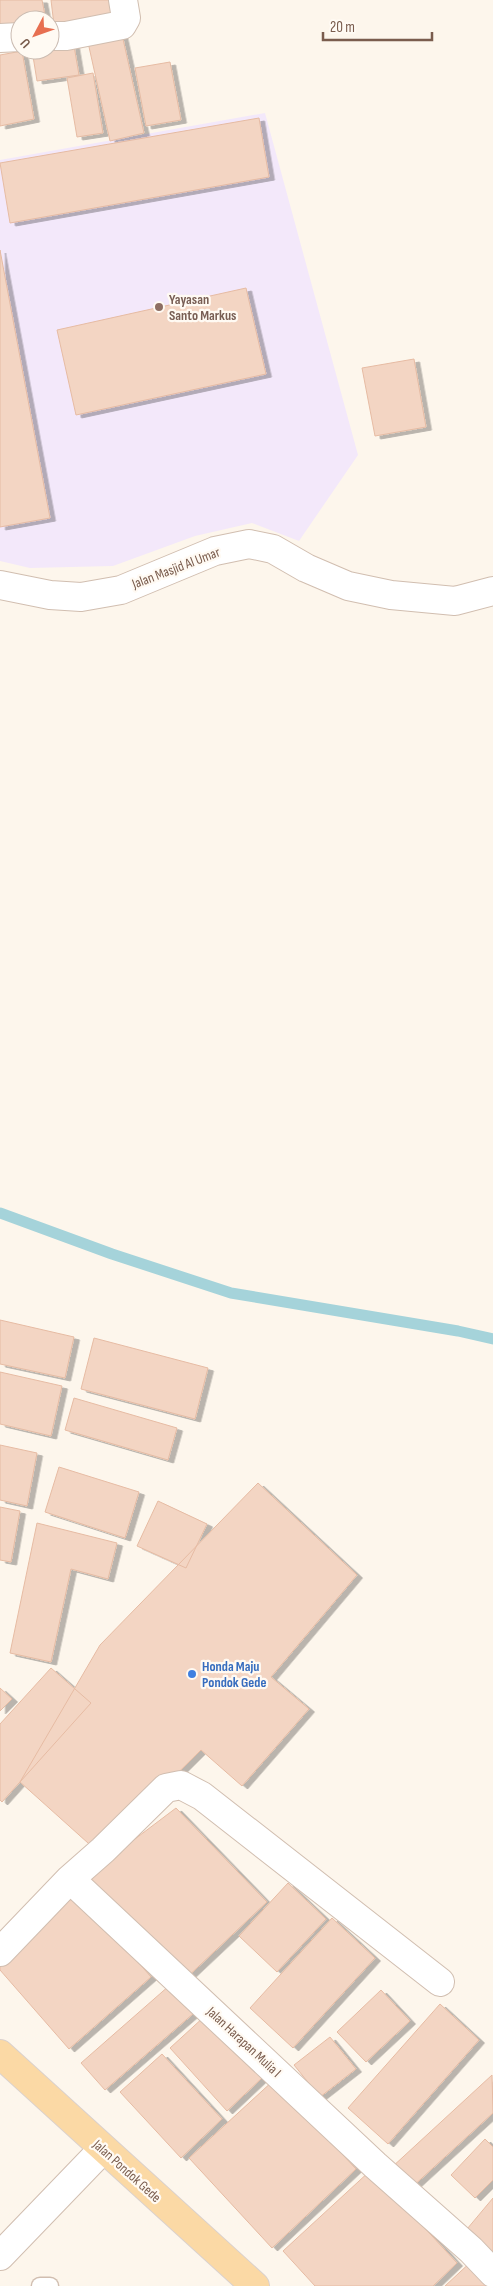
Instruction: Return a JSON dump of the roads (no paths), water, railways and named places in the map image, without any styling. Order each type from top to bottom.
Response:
[{"type":"main road","name":"Jalan Pondok Gede","points":[[0,2054],[255,2286]]},
{"type":"street","points":[[60,36],[122,25],[126,18],[123,0]]},
{"type":"street","name":"Jalan Masjid Al Umar","points":[[0,585],[50,595],[81,598],[121,590],[215,552],[249,544],[274,549],[306,568],[348,586],[391,594],[455,601],[493,591]]},
{"type":"street","points":[[0,1952],[70,1879],[103,1850],[166,1788],[181,1785],[202,1796],[440,1982]]},
{"type":"street","name":"Jalan Harapan Mulia I","points":[[70,1879],[375,2165],[471,2250],[493,2273]]},
{"type":"street","points":[[0,2256],[103,2149]]},
{"type":"lane","points":[[40,2286],[50,2286]]},
{"type":"waterway","points":[[0,1213],[112,1254],[231,1293],[458,1331],[493,1339]]},
{"type":"place","name":"Yayasan Santo Markus","points":[[159,307]]},
{"type":"place","name":"Honda Maju Pondok Gede","points":[[192,1674]]}]
